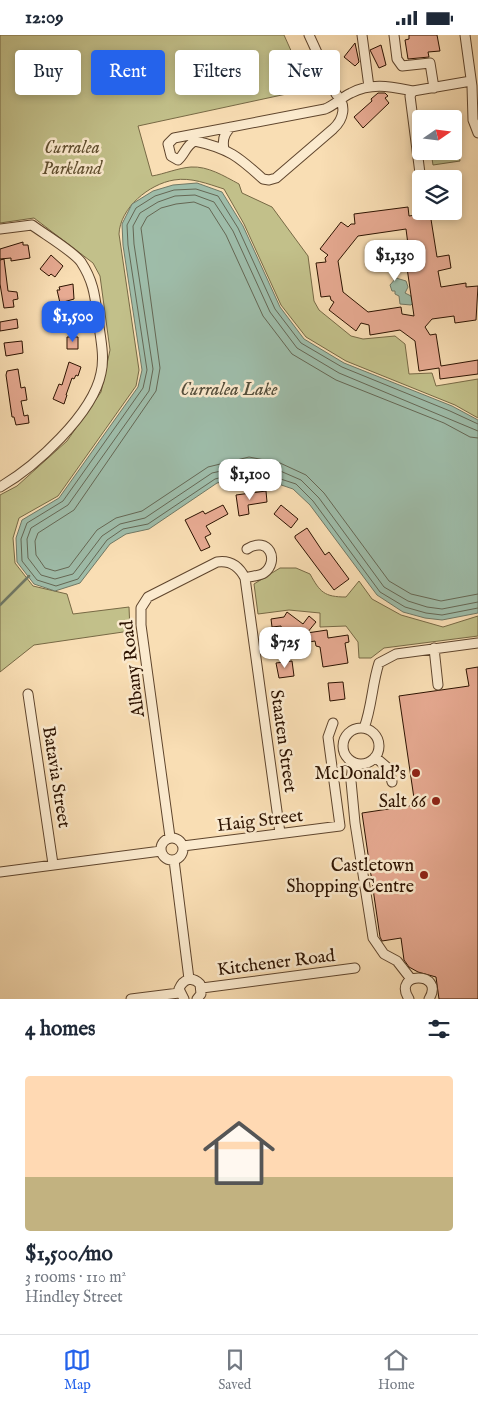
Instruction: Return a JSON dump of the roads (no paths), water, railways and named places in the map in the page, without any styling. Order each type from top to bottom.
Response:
[{"type":"street","points":[[321,35],[310,37],[336,94],[341,99],[344,111],[339,123],[276,178],[263,179],[241,159],[224,149],[195,141],[186,147],[182,157],[178,159],[171,156],[168,144],[174,138],[325,109],[334,106],[341,99],[350,93],[369,87],[389,87],[413,91],[472,83]]},
{"type":"street","points":[[362,35],[369,87]]},
{"type":"street","points":[[394,35],[398,62],[402,66],[430,63],[434,87]]},
{"type":"street","points":[[465,35],[478,110]]},
{"type":"street","points":[[472,83],[473,120],[478,133]]},
{"type":"street","points":[[413,91],[410,96],[420,170]]},
{"type":"street","points":[[224,149],[225,132],[230,127]]},
{"type":"street","points":[[0,229],[32,225],[80,260],[94,287],[102,372],[94,395],[66,433],[14,479],[0,484]]},
{"type":"street","points":[[245,577],[263,574],[270,567],[272,556],[268,548],[263,544],[255,544],[247,549]]},
{"type":"street","name":"Albany Road","points":[[170,837],[141,625],[141,608],[148,597],[217,562],[224,561],[238,567]]},
{"type":"street","name":"Staaten Street","points":[[238,567],[245,577],[280,833]]},
{"type":"street","points":[[364,728],[371,705],[375,675],[379,663],[396,654],[478,643]]},
{"type":"street","points":[[434,648],[438,685]]},
{"type":"street","name":"Batavia Street","points":[[28,694],[54,864]]},
{"type":"street","name":"Haig Street","points":[[183,846],[340,825],[328,737],[333,723]]},
{"type":"street","points":[[364,728],[374,733],[378,739],[379,747],[376,757],[364,764],[353,762],[346,755],[344,741],[352,730],[364,728]]},
{"type":"street","points":[[376,757],[389,769],[392,782]]},
{"type":"street","points":[[353,762],[351,781],[355,823],[373,938],[384,954],[397,961],[411,979]]},
{"type":"street","points":[[170,837],[179,839],[183,846],[180,856],[174,860],[166,858],[161,851],[163,842],[170,837]]},
{"type":"street","points":[[0,871],[161,851]]},
{"type":"street","points":[[174,860],[189,979]]},
{"type":"street","name":"Kitchener Road","points":[[202,988],[355,968]]},
{"type":"street","points":[[411,979],[424,978],[431,984],[435,989],[429,999]]},
{"type":"street","points":[[131,999],[182,996],[181,983],[189,979],[198,981],[202,988],[201,994],[197,999]]},
{"type":"street","points":[[409,999],[405,990],[411,979]]},
{"type":"water","name":"Curralea Lake","points":[[197,183],[222,192],[243,226],[280,307],[304,339],[344,363],[452,406],[478,420],[478,613],[442,620],[403,612],[377,595],[310,505],[293,489],[258,477],[247,476],[217,483],[149,529],[126,534],[110,544],[80,583],[55,591],[34,584],[17,562],[16,538],[22,520],[59,498],[138,387],[142,370],[123,245],[122,224],[132,204],[153,191],[173,185]]},
{"type":"water","points":[[396,278],[406,281],[408,287],[405,293],[411,296],[413,303],[411,305],[400,304],[399,296],[395,294],[395,291],[392,291],[390,285]]},
{"type":"waterway","points":[[0,605],[29,576]]},
{"type":"place","name":"McDonald's","points":[[416,773]]},
{"type":"place","name":"Salt 66","points":[[436,801]]},
{"type":"place","name":"Castletown Shopping Centre","points":[[424,875]]},
{"type":"park label","name":"Curralea Parkland","points":[[72,158]]}]
